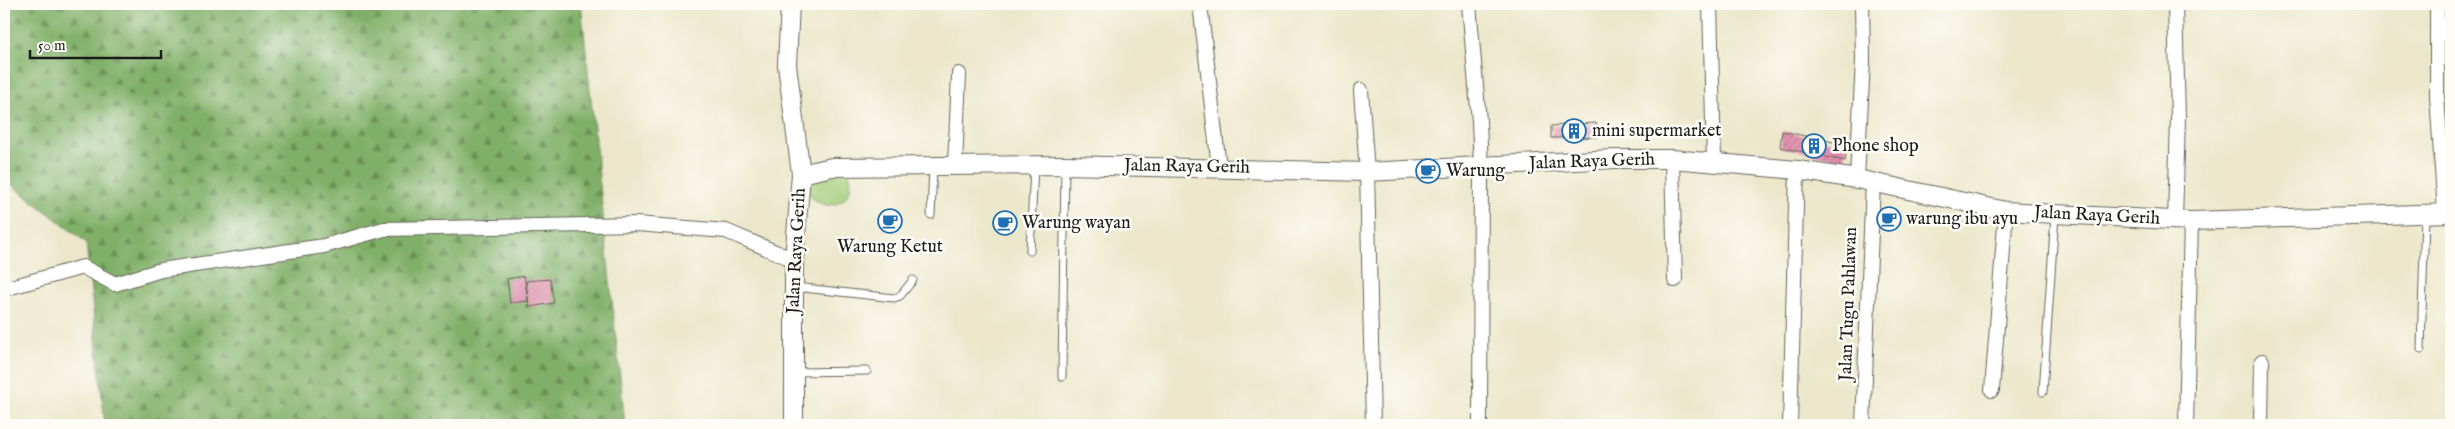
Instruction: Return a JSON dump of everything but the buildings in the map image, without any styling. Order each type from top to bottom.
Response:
[{"type":"street","points":[[790,4],[787,65],[801,174]]},
{"type":"street","points":[[1200,4],[1219,167]]},
{"type":"street","points":[[1468,4],[1479,121],[1481,168],[1480,425]]},
{"type":"street","points":[[1710,4],[1714,162]]},
{"type":"street","name":"Jalan Tugu Pahlawan","points":[[1862,4],[1865,181],[1863,425]]},
{"type":"street","points":[[2175,4],[2183,221],[2186,425]]},
{"type":"street","points":[[2437,4],[2437,96],[2448,213]]},
{"type":"street","points":[[955,166],[959,74]]},
{"type":"street","points":[[1361,90],[1367,172],[1373,425]]},
{"type":"street","name":"Jalan Raya Gerih","points":[[794,425],[794,260],[801,174],[832,166],[1065,165],[1219,167],[1367,172],[1481,168],[1615,159],[1672,159],[1797,170],[1865,181],[2006,211],[2183,221],[2448,213]]},
{"type":"street","points":[[1672,159],[1675,280]]},
{"type":"street","points":[[1790,425],[1797,170]]},
{"type":"street","points":[[1992,390],[2006,211]]},
{"type":"street","points":[[4,289],[83,267],[115,284],[161,270],[324,246],[384,229],[636,224],[726,231],[794,260]]},
{"type":"street","points":[[2261,425],[2262,361]]},
{"type":"lane","points":[[1030,251],[1034,165]]},
{"type":"lane","points":[[1062,377],[1065,165]]},
{"type":"lane","points":[[930,215],[933,166]]},
{"type":"lane","points":[[2043,392],[2055,214]]},
{"type":"lane","points":[[2421,349],[2425,214]]},
{"type":"lane","points":[[794,287],[894,298],[900,296],[913,280]]},
{"type":"lane","points":[[794,372],[867,371]]},
{"type":"green space","points":[[4,4],[581,4],[625,425],[105,425],[86,242],[4,179]]},
{"type":"green space","points":[[833,161],[845,167],[850,174],[850,192],[845,199],[838,204],[825,205],[817,202],[810,195],[807,179],[810,171],[817,164]]},
{"type":"place","name":"mini supermarket","points":[[1574,131]]},
{"type":"place","name":"Phone shop","points":[[1814,146]]},
{"type":"place","name":"Warung","points":[[1428,171]]},
{"type":"place","name":"warung ibu ayu","points":[[1889,219]]},
{"type":"place","name":"Warung Ketut","points":[[890,221]]},
{"type":"place","name":"Warung wayan","points":[[1005,223]]}]
